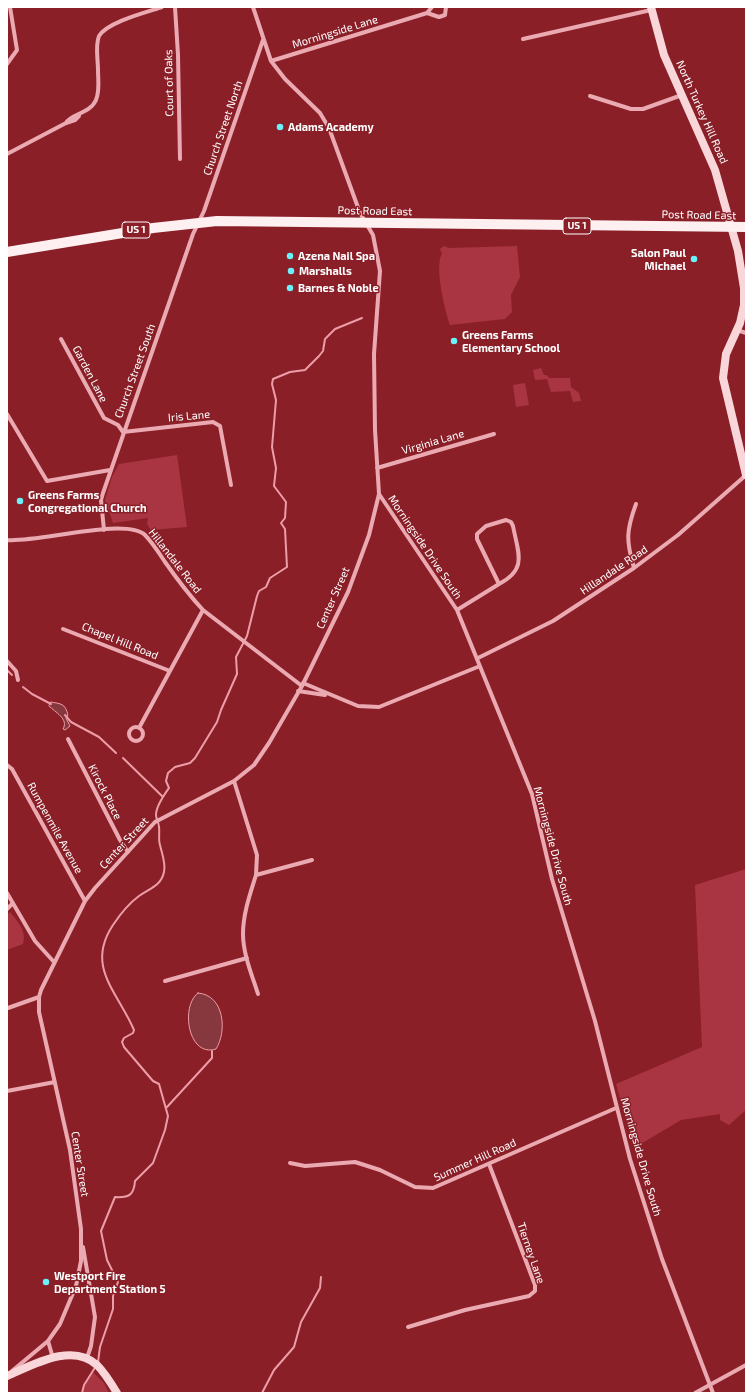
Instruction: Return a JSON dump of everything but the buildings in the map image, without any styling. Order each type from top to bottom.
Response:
[{"type":"main road","name":"Post Road East","points":[[7,252],[137,230],[199,222],[248,221],[746,227]]},
{"type":"street","points":[[7,64],[17,50],[10,7]]},
{"type":"street","points":[[7,154],[66,123],[75,120],[96,101],[99,89],[98,42],[103,32],[113,26],[162,7]]},
{"type":"street","name":"Court of Oaks","points":[[175,7],[178,55],[180,159]]},
{"type":"street","name":"Morningside Drive South","points":[[253,7],[271,61],[285,79],[320,113],[329,128],[360,213],[375,243],[380,271],[374,354],[379,494],[456,610],[478,658],[532,794],[552,879],[595,1021],[616,1108],[656,1240],[713,1393]]},
{"type":"street","points":[[427,13],[432,7]]},
{"type":"street","name":"Morningside Lane","points":[[271,61],[427,13],[439,17],[445,16],[446,7]]},
{"type":"street","points":[[523,39],[651,9]]},
{"type":"street","name":"North Turkey Hill Road","points":[[651,9],[662,49],[709,152],[722,190],[738,251],[745,292],[744,310],[726,354],[723,378],[746,475]]},
{"type":"street","name":"Church Street North","points":[[199,222],[263,39]]},
{"type":"street","points":[[590,96],[631,109],[643,108],[682,95]]},
{"type":"street","name":"Church Street South","points":[[104,530],[102,500],[110,470],[192,234],[199,222]]},
{"type":"street","points":[[737,330],[746,333]]},
{"type":"street","name":"Garden Lane","points":[[61,339],[104,418],[118,425],[123,432]]},
{"type":"street","points":[[7,414],[47,481],[110,470]]},
{"type":"street","name":"Iris Lane","points":[[123,432],[213,422],[217,423],[220,426],[231,485]]},
{"type":"street","name":"Virginia Lane","points":[[377,468],[494,434]]},
{"type":"street","name":"Hillandale Road","points":[[478,658],[553,621],[634,568],[678,536],[746,475]]},
{"type":"street","name":"Center Street","points":[[90,1360],[95,1317],[93,1298],[82,1243],[70,1150],[39,1012],[39,997],[54,962],[85,901],[155,822],[234,781],[254,765],[270,743],[302,684],[348,592],[369,535],[379,494]]},
{"type":"street","points":[[634,568],[627,544],[630,521],[636,504]]},
{"type":"street","points":[[456,610],[499,584],[514,574],[519,562],[513,526],[511,522],[506,520],[486,526],[477,534],[477,540],[499,584]]},
{"type":"street","name":"Hillandale Road","points":[[7,540],[24,540],[127,528],[135,529],[145,535],[191,597],[203,610],[302,684],[358,706],[379,707],[480,666]]},
{"type":"street","points":[[139,728],[203,610]]},
{"type":"street","name":"Chapel Hill Road","points":[[63,629],[170,671]]},
{"type":"street","points":[[7,662],[16,671],[18,680]]},
{"type":"street","name":"Hillandale Road","points":[[298,691],[331,696]]},
{"type":"street","name":"Kirock Place","points":[[68,739],[120,840],[128,852]]},
{"type":"street","name":"Rumpenmile Avenue","points":[[8,765],[85,901]]},
{"type":"street","points":[[234,781],[257,855],[256,875],[244,915],[242,936],[258,994]]},
{"type":"street","points":[[256,875],[312,860]]},
{"type":"street","points":[[7,893],[41,950],[54,962]]},
{"type":"street","points":[[7,909],[13,903]]},
{"type":"street","points":[[165,981],[247,958]]},
{"type":"street","points":[[8,1008],[39,997]]},
{"type":"street","points":[[7,1091],[55,1082]]},
{"type":"street","name":"Summer Hill Road","points":[[290,1163],[306,1166],[355,1162],[380,1170],[415,1187],[433,1188],[616,1108]]},
{"type":"street","name":"Tierney Lane","points":[[408,1327],[465,1310],[529,1296],[535,1291],[535,1285],[489,1164]]},
{"type":"street","name":"Center Street","points":[[7,1375],[48,1341],[60,1324],[76,1286],[81,1261],[82,1243]]},
{"type":"street","points":[[48,1341],[53,1358]]},
{"type":"street","points":[[7,1375],[53,1358],[70,1355],[90,1360],[102,1371],[117,1393]]},
{"type":"street","points":[[695,1393],[746,1365]]},
{"type":"shaded area","points":[[444,246],[449,248],[517,246],[520,277],[511,295],[512,312],[505,319],[450,325],[443,300],[439,268],[442,254],[440,249]]},
{"type":"shaded area","points":[[541,368],[544,375],[547,375],[549,378],[570,378],[571,387],[579,393],[581,401],[573,402],[570,391],[551,392],[547,379],[535,380],[533,370]]},
{"type":"shaded area","points":[[525,383],[529,405],[516,407],[513,385]]},
{"type":"shaded area","points":[[177,455],[187,527],[151,530],[147,524],[148,518],[113,523],[105,500],[112,477],[119,464]]},
{"type":"shaded area","points":[[51,702],[60,704],[65,708],[68,715],[66,718],[70,726],[65,730],[63,729],[63,719],[49,706]]},
{"type":"shaded area","points":[[746,869],[746,1110],[729,1125],[720,1120],[720,1114],[681,1120],[634,1148],[616,1084],[702,1047],[695,885]]},
{"type":"shaded area","points":[[10,912],[21,927],[24,939],[23,944],[7,950],[7,915]]},
{"type":"shaded area","points":[[198,993],[207,995],[214,1000],[221,1015],[222,1033],[216,1049],[206,1050],[199,1046],[193,1039],[188,1019],[189,1008],[192,1000]]},
{"type":"shaded area","points":[[93,1372],[104,1383],[109,1393],[82,1393],[84,1385]]},
{"type":"waterway","points":[[98,1362],[100,1347],[113,1309],[113,1296],[118,1282],[107,1260],[101,1231],[115,1197],[130,1195],[135,1181],[153,1163],[165,1130],[168,1116],[159,1084],[153,1081],[124,1047],[122,1042],[124,1038],[133,1033],[134,1030],[107,979],[103,967],[102,954],[105,940],[113,925],[125,909],[135,899],[158,884],[163,877],[164,858],[159,843],[159,826],[156,818],[156,812],[169,788],[166,781],[168,773],[175,767],[190,763],[195,758],[217,722],[237,674],[236,657],[247,636],[259,591],[266,587],[270,578],[287,567],[285,529],[281,523],[285,518],[286,502],[274,486],[276,468],[272,447],[276,400],[272,384],[273,379],[290,372],[305,370],[323,351],[325,339],[335,329],[362,318]]},
{"type":"waterway","points":[[7,670],[12,675]]},
{"type":"waterway","points":[[23,687],[32,694],[51,704]]},
{"type":"waterway","points":[[65,715],[71,722],[99,737],[116,753]]},
{"type":"waterway","points":[[123,758],[163,797]]},
{"type":"waterway","points":[[167,1107],[212,1058],[212,1051]]},
{"type":"waterway","points":[[262,1393],[274,1370],[294,1347],[301,1322],[320,1288],[321,1277]]},
{"type":"waterway","points":[[82,1393],[84,1385],[96,1366]]},
{"type":"place","name":"Adams Academy","points":[[280,127]]},
{"type":"place","name":"Azena Nail Spa","points":[[290,256]]},
{"type":"place","name":"Salon Paul Michael","points":[[694,259]]},
{"type":"place","name":"Marshalls","points":[[291,271]]},
{"type":"place","name":"Barnes & Noble","points":[[290,288]]},
{"type":"place","name":"Greens Farms Elementary School","points":[[454,341]]},
{"type":"place","name":"Greens Farms Congregational Church","points":[[20,501]]},
{"type":"place","name":"Westport Fire Department Station 5","points":[[46,1282]]}]
